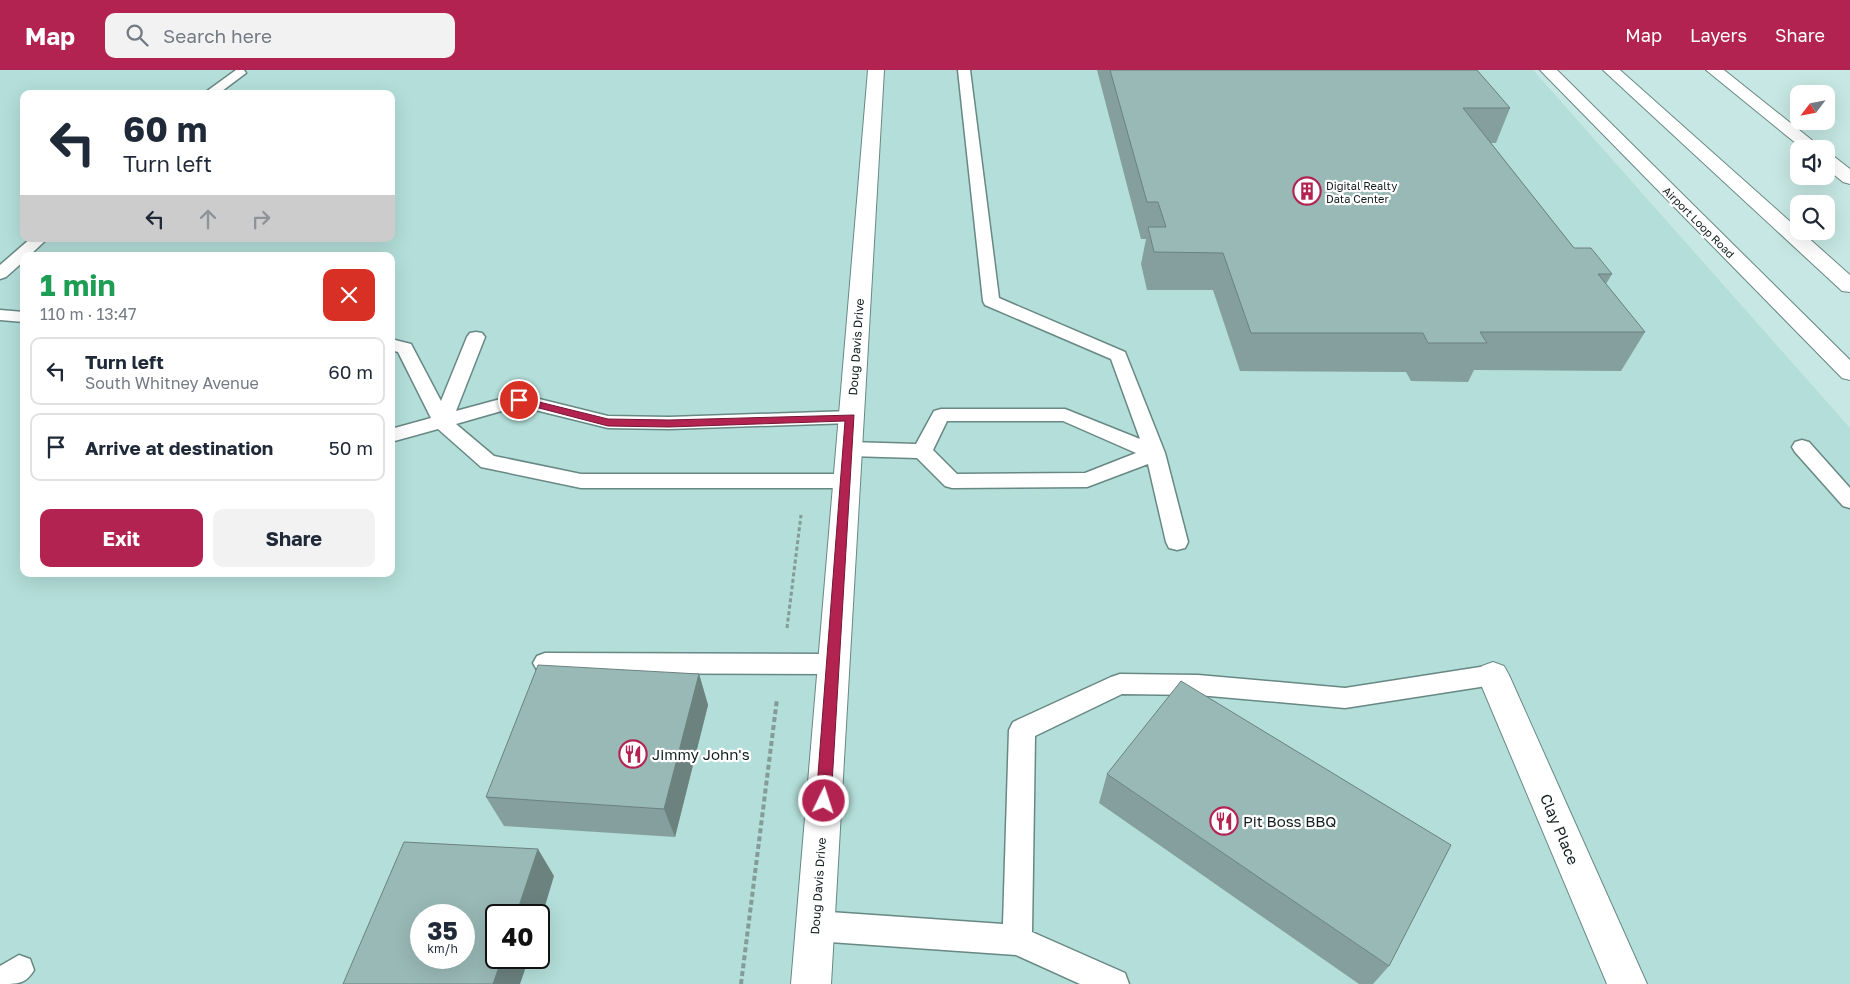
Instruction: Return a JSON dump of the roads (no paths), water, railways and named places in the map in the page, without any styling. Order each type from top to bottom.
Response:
[{"type":"street","name":"Doug Davis Drive","points":[[811,984],[876,70]]},
{"type":"street","name":"Airport Loop Road","points":[[1548,70],[1850,373]]},
{"type":"street","points":[[1611,70],[1850,286]]},
{"type":"street","points":[[1714,70],[1803,140]]},
{"type":"street","points":[[1835,166],[1850,178]]},
{"type":"street","name":"Clay Place","points":[[1493,675],[1627,984]]},
{"type":"lane","points":[[964,70],[991,301],[1119,356],[1155,452],[1176,542]]},
{"type":"lane","points":[[216,90],[240,73]]},
{"type":"lane","points":[[25,252],[36,242]]},
{"type":"lane","points":[[0,274],[20,256]]},
{"type":"lane","points":[[0,315],[20,316]]},
{"type":"lane","points":[[442,422],[476,337]]},
{"type":"lane","points":[[395,345],[406,348],[442,422],[488,462],[581,481],[846,481]]},
{"type":"lane","points":[[395,435],[519,400],[608,422],[669,423],[851,417]]},
{"type":"lane","points":[[922,450],[940,415],[1065,416],[1155,452]]},
{"type":"lane","points":[[1802,447],[1850,501]]},
{"type":"lane","points":[[849,448],[922,450],[952,481],[1087,480],[1155,452]]},
{"type":"lane","points":[[545,663],[833,664]]},
{"type":"lane","points":[[1017,940],[1022,730],[1120,684],[1198,685],[1345,698],[1493,675]]},
{"type":"lane","points":[[815,926],[1017,940],[1114,984]]},
{"type":"place","name":"Digital Realty Data Center","points":[[1307,191]]},
{"type":"place","name":"Jimmy John's","points":[[633,754]]},
{"type":"place","name":"Pit Boss BBQ","points":[[1224,821]]}]
